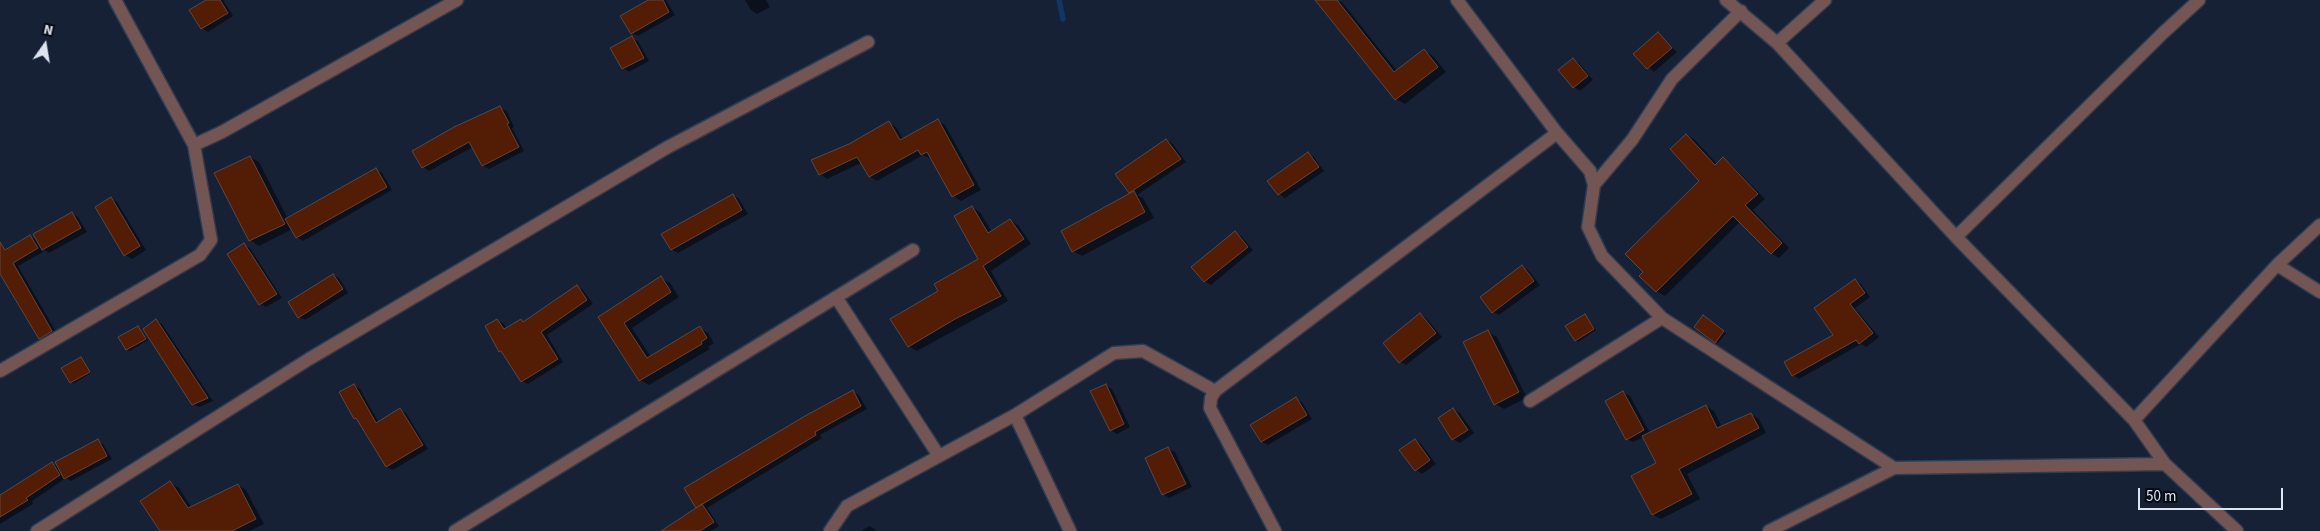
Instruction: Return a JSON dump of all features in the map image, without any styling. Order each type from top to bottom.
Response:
[{"type":"street","points":[[0,371],[200,255],[211,240],[194,145],[115,0]]},
{"type":"street","points":[[194,145],[222,132],[457,0]]},
{"type":"street","points":[[1457,0],[1557,133],[1590,171],[1594,185],[1588,227],[1602,256],[1662,318],[1894,468]]},
{"type":"street","points":[[1726,0],[1777,43],[1956,237],[2134,420],[2165,464],[2237,531]]},
{"type":"street","points":[[1777,43],[1825,0]]},
{"type":"street","points":[[1956,237],[2163,33],[2199,0]]},
{"type":"street","points":[[1594,185],[1632,140],[1672,79],[1741,11]]},
{"type":"street","points":[[37,531],[309,358],[668,147],[868,42]]},
{"type":"street","points":[[1274,531],[1210,408],[1211,398],[1216,391],[1557,133]]},
{"type":"street","points":[[2134,420],[2277,265],[2320,225]]},
{"type":"street","points":[[456,531],[913,250]]},
{"type":"street","points":[[2277,265],[2320,292]]},
{"type":"street","points":[[836,297],[939,456]]},
{"type":"street","points":[[1530,401],[1662,318]]},
{"type":"street","points":[[830,531],[847,506],[1015,414],[1114,353],[1143,351],[1216,391]]},
{"type":"street","points":[[1015,414],[1070,531]]},
{"type":"street","points":[[1769,531],[1894,468],[2165,464]]},
{"type":"building","points":[[206,0],[220,0],[228,13],[201,29],[189,10]]},
{"type":"building","points":[[648,0],[663,0],[669,12],[631,34],[620,16]]},
{"type":"building","points":[[1315,0],[1337,0],[1394,72],[1424,49],[1438,67],[1395,100]]},
{"type":"building","points":[[1658,32],[1672,48],[1647,69],[1633,54]]},
{"type":"building","points":[[632,36],[644,58],[622,69],[610,48]]},
{"type":"building","points":[[1573,58],[1588,76],[1573,88],[1558,70]]},
{"type":"building","points":[[500,106],[519,147],[482,166],[469,142],[422,168],[412,151],[454,127]]},
{"type":"building","points":[[938,119],[974,185],[952,197],[927,152],[921,155],[918,150],[869,177],[857,157],[819,175],[811,160],[849,144],[889,121],[900,140]]},
{"type":"building","points":[[1686,134],[1715,165],[1723,157],[1758,194],[1745,205],[1782,243],[1771,254],[1733,216],[1656,292],[1639,276],[1643,272],[1625,254],[1699,181],[1670,149]]},
{"type":"building","points":[[1166,139],[1181,159],[1129,193],[1115,174]]},
{"type":"building","points":[[1308,152],[1319,167],[1278,195],[1267,181]]},
{"type":"building","points":[[250,156],[285,224],[249,241],[214,173]]},
{"type":"building","points":[[376,168],[387,187],[296,238],[285,219]]},
{"type":"building","points":[[1134,191],[1145,212],[1072,252],[1061,231]]},
{"type":"building","points":[[733,194],[742,210],[671,250],[661,234]]},
{"type":"building","points":[[111,197],[140,246],[124,256],[95,207]]},
{"type":"building","points":[[972,206],[988,233],[1010,219],[1024,239],[983,266],[1001,296],[955,319],[908,347],[890,319],[938,291],[934,284],[978,259],[954,216]]},
{"type":"building","points":[[72,212],[81,228],[42,250],[33,234]]},
{"type":"building","points":[[1235,231],[1248,247],[1204,282],[1191,267]]},
{"type":"building","points":[[30,235],[38,248],[13,263],[52,331],[39,339],[0,274],[0,242],[5,250]]},
{"type":"building","points":[[244,243],[277,294],[259,305],[227,254]]},
{"type":"building","points":[[1522,265],[1534,281],[1492,313],[1480,297]]},
{"type":"building","points":[[333,274],[343,289],[298,318],[288,302]]},
{"type":"building","points":[[661,276],[671,292],[624,323],[647,358],[700,326],[707,338],[701,342],[702,344],[639,381],[598,317]]},
{"type":"building","points":[[1855,279],[1865,293],[1850,304],[1873,333],[1859,344],[1856,340],[1792,376],[1784,362],[1833,335],[1814,308]]},
{"type":"building","points":[[577,285],[587,300],[541,332],[558,359],[521,382],[501,351],[499,352],[485,326],[497,319],[504,329],[521,319],[523,322]]},
{"type":"building","points":[[1420,313],[1436,333],[1399,363],[1383,343]]},
{"type":"building","points":[[1585,314],[1594,329],[1575,341],[1565,326]]},
{"type":"building","points":[[1703,315],[1724,331],[1715,343],[1694,327]]},
{"type":"building","points":[[156,319],[208,398],[192,405],[143,329]]},
{"type":"building","points":[[138,326],[146,339],[126,350],[118,337]]},
{"type":"building","points":[[1488,330],[1519,392],[1494,405],[1463,342]]},
{"type":"building","points":[[81,357],[90,372],[70,383],[61,368]]},
{"type":"building","points":[[354,384],[376,423],[400,408],[423,445],[386,467],[356,418],[354,419],[339,392]]},
{"type":"building","points":[[1106,384],[1124,424],[1110,431],[1090,391]]},
{"type":"building","points":[[853,390],[861,406],[815,432],[816,435],[696,508],[684,488],[805,416]]},
{"type":"building","points":[[1623,391],[1644,430],[1626,440],[1605,401]]},
{"type":"building","points":[[1296,397],[1307,415],[1261,442],[1250,425]]},
{"type":"building","points":[[1706,405],[1717,428],[1751,413],[1759,428],[1679,469],[1692,494],[1652,515],[1631,476],[1656,463],[1642,436]]},
{"type":"building","points":[[1453,408],[1468,430],[1452,440],[1438,418]]},
{"type":"building","points":[[98,439],[107,456],[64,479],[55,462]]},
{"type":"building","points":[[1415,439],[1430,460],[1415,471],[1399,450]]},
{"type":"building","points":[[1168,447],[1186,484],[1162,495],[1145,458]]},
{"type":"building","points":[[52,462],[60,475],[26,498],[28,500],[0,517],[0,495]]},
{"type":"building","points":[[170,481],[188,508],[238,484],[256,519],[232,531],[160,531],[140,501]]},
{"type":"building","points":[[702,504],[714,522],[700,531],[661,531]]},
{"type":"waterway","points":[[1059,0],[1063,19]]}]
